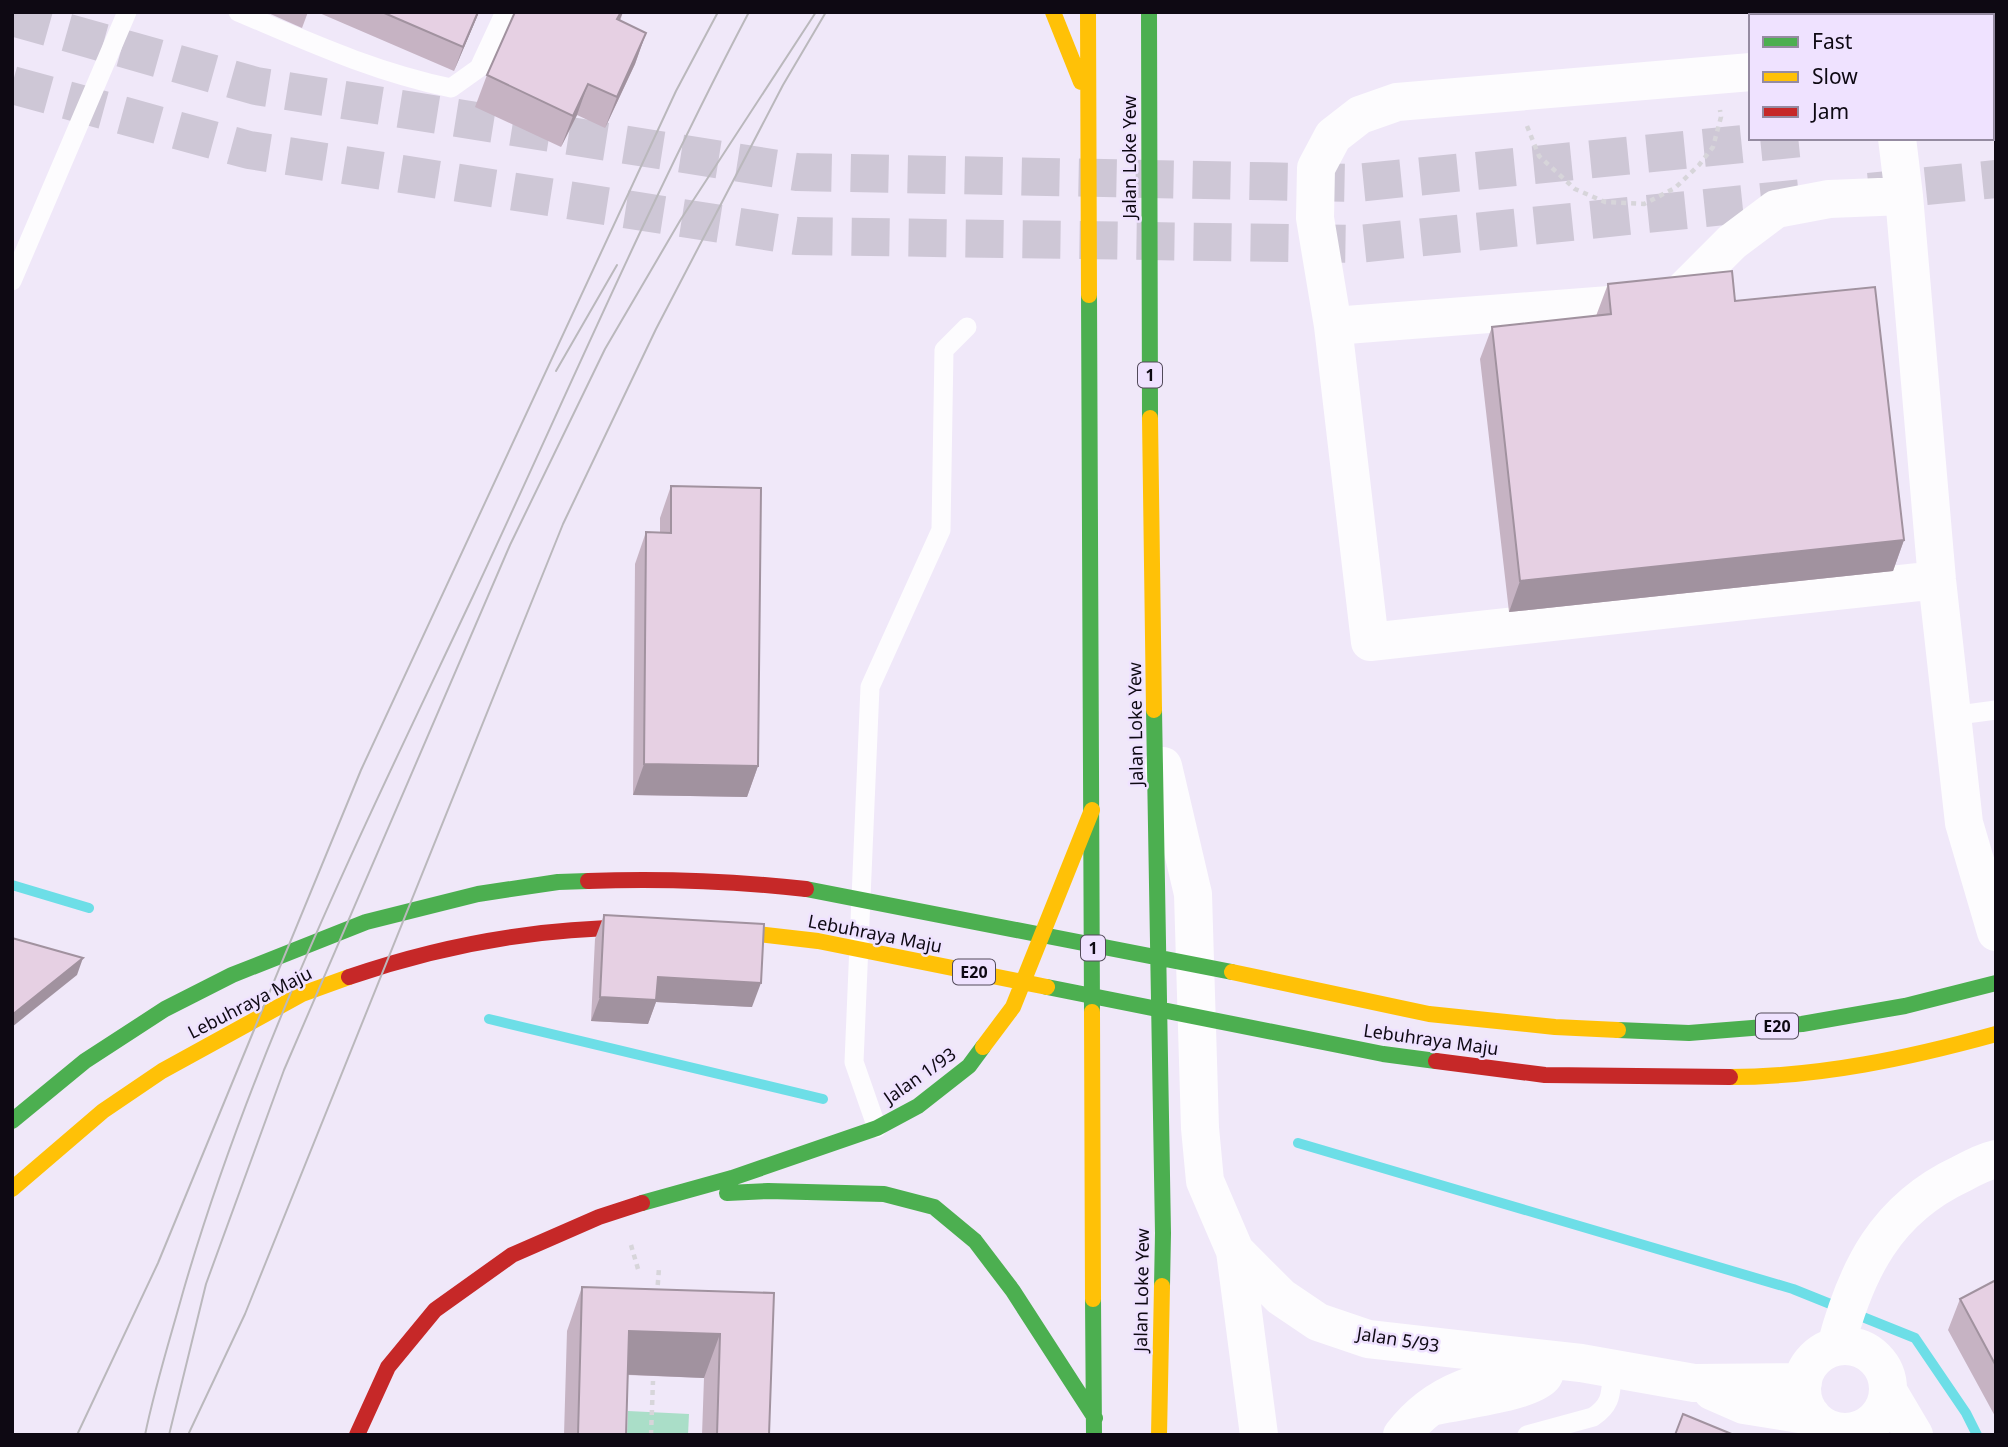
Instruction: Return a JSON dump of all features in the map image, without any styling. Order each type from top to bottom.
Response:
[{"type":"main road","points":[[1053,12],[1089,100]]},
{"type":"main road","name":"1","points":[[1088,12],[1095,1427]]},
{"type":"main road","name":"Jalan Loke Yew","points":[[1149,12],[1150,482],[1163,1233],[1159,1435]]},
{"type":"main road","name":"Jalan 1/93","points":[[357,1435],[388,1367],[435,1310],[512,1255],[599,1217],[732,1178],[877,1128],[918,1106],[970,1066],[1013,1007],[1092,808]]},
{"type":"main road","name":"Lebuhraya Maju","points":[[12,1121],[85,1061],[165,1009],[232,975],[366,922],[478,894],[558,882],[654,878],[729,881],[818,890],[1122,948],[1429,1014],[1555,1027],[1689,1033],[1802,1024],[1905,1006],[1996,983]]},
{"type":"main road","name":"Lebuhraya Maju","points":[[12,1189],[103,1111],[152,1077],[302,994],[405,958],[517,934],[608,927],[663,928]]},
{"type":"main road","name":"Lebuhraya Maju","points":[[704,929],[818,941],[1383,1054],[1545,1075],[1766,1077],[1931,1052],[1996,1034]]},
{"type":"main road","name":"Jalan 1/93","points":[[662,1197],[768,1191],[884,1194],[934,1207],[975,1241],[1013,1291],[1095,1427]]},
{"type":"street","points":[[1733,73],[1397,102],[1360,115],[1333,136],[1316,168],[1315,218],[1334,326],[1370,642],[1937,580]]},
{"type":"street","points":[[1897,140],[1937,580],[1964,823],[1996,932]]},
{"type":"street","points":[[1334,326],[1674,300],[1732,242],[1776,209],[1829,199],[1904,196]]},
{"type":"street","name":"Jalan 5/93","points":[[1156,737],[1193,894],[1200,1128],[1205,1181],[1235,1251],[1281,1297],[1318,1322],[1368,1339],[1584,1366],[1694,1383],[1744,1405],[1832,1421]]},
{"type":"street","points":[[1853,1336],[1862,1269],[1880,1239],[1928,1192],[1993,1167]]},
{"type":"street","points":[[1235,1251],[1259,1435]]},
{"type":"street","points":[[1853,1336],[1882,1367],[1888,1391],[1914,1435]]},
{"type":"street","points":[[1853,1336],[1824,1351],[1814,1359],[1807,1370],[1832,1421],[1867,1426],[1878,1417],[1885,1405],[1888,1391]]},
{"type":"street","name":"Jalan 5/93","points":[[1408,1427],[1443,1396],[1490,1379],[1584,1366]]},
{"type":"lane","points":[[12,279],[127,12]]},
{"type":"lane","points":[[238,12],[366,66],[451,88],[479,68],[505,12]]},
{"type":"lane","points":[[877,1128],[854,1062],[870,687],[941,530],[944,350],[967,327]]},
{"type":"lane","points":[[1951,716],[1996,710]]},
{"type":"lane","points":[[1527,1435],[1593,1417],[1608,1405],[1584,1366]]},
{"type":"path","points":[[1522,92],[1526,123],[1539,156],[1575,189],[1605,202],[1644,204],[1675,188],[1713,147],[1733,73]]},
{"type":"path","points":[[656,1304],[659,1268]]},
{"type":"path","points":[[651,1435],[653,1381]]},
{"type":"green space","points":[[628,1411],[689,1414],[688,1435],[627,1435]]},
{"type":"building","points":[[382,12],[478,12],[463,47]]},
{"type":"building","points":[[515,12],[621,12],[617,19],[646,33],[617,97],[588,84],[573,116],[487,75]]},
{"type":"building","points":[[1732,271],[1735,301],[1875,287],[1904,540],[1520,581],[1492,327],[1611,314],[1608,284]]},
{"type":"building","points":[[671,486],[761,488],[758,766],[644,764],[646,532],[671,533]]},
{"type":"building","points":[[604,915],[764,924],[761,983],[658,977],[656,1000],[600,997]]},
{"type":"building","points":[[12,938],[83,958],[12,1015]]},
{"type":"building","points":[[1996,1280],[1996,1366],[1960,1299]]},
{"type":"building","points":[[582,1287],[774,1293],[769,1435],[717,1435],[720,1334],[629,1331],[626,1435],[578,1435]]},
{"type":"building","points":[[1683,1414],[1734,1435],[1675,1435]]},
{"type":"waterway","points":[[12,885],[89,908]]},
{"type":"waterway","points":[[489,1019],[823,1099]]},
{"type":"waterway","points":[[1298,1143],[1793,1289],[1915,1338],[1966,1413],[1977,1435]]},
{"type":"tunnel","points":[[12,17],[256,86],[797,172],[1356,183],[1782,140]]},
{"type":"tunnel","points":[[12,85],[249,150],[797,236],[1358,244],[1802,198]]},
{"type":"tunnel","points":[[1869,192],[1996,179]]},
{"type":"tram line","points":[[77,1435],[158,1263],[361,770],[676,91],[718,12]]},
{"type":"tram line","points":[[145,1435],[183,1292],[211,1202],[277,1025],[353,852],[676,156],[749,12]]},
{"type":"tram line","points":[[169,1435],[206,1284],[284,1070],[510,545],[605,349],[681,219],[816,12]]},
{"type":"tram line","points":[[188,1435],[245,1314],[563,524],[656,329],[783,85],[826,12]]},
{"type":"tram line","points":[[556,371],[617,265]]},
{"type":"traffic: fast","points":[[1149,12],[1150,418]]},
{"type":"traffic: fast","points":[[1089,295],[1092,1012]]},
{"type":"traffic: fast","points":[[1154,710],[1162,1286]]},
{"type":"traffic: fast","points":[[12,1121],[85,1061],[165,1009],[232,975],[366,922],[478,894],[558,882],[588,881]]},
{"type":"traffic: fast","points":[[806,889],[1232,972]]},
{"type":"traffic: fast","points":[[1618,1030],[1689,1033],[1802,1024],[1905,1006],[1996,983]]},
{"type":"traffic: fast","points":[[1047,987],[1383,1054],[1436,1061]]},
{"type":"traffic: fast","points":[[642,1203],[732,1178],[877,1128],[918,1106],[969,1066],[983,1047]]},
{"type":"traffic: fast","points":[[727,1193],[768,1191],[884,1194],[934,1207],[975,1241],[1013,1291],[1095,1418]]},
{"type":"traffic: fast","points":[[1093,1299],[1094,1435]]},
{"type":"traffic: slow","points":[[1053,12],[1081,82]]},
{"type":"traffic: slow","points":[[1088,12],[1089,295]]},
{"type":"traffic: slow","points":[[1150,418],[1154,710]]},
{"type":"traffic: slow","points":[[983,1047],[1013,1007],[1092,810]]},
{"type":"traffic: slow","points":[[714,929],[818,941],[1047,987]]},
{"type":"traffic: slow","points":[[1232,972],[1429,1014],[1555,1027],[1618,1030]]},
{"type":"traffic: slow","points":[[12,1189],[103,1111],[162,1071],[302,994],[349,977]]},
{"type":"traffic: slow","points":[[1092,1012],[1093,1299]]},
{"type":"traffic: slow","points":[[1730,1077],[1831,1070],[1930,1051],[1996,1034]]},
{"type":"traffic: slow","points":[[1159,1435],[1162,1286]]},
{"type":"traffic: jam","points":[[588,881],[697,881],[806,889]]},
{"type":"traffic: jam","points":[[349,977],[423,955],[497,939],[573,930],[650,928]]},
{"type":"traffic: jam","points":[[1436,1061],[1545,1075],[1730,1077]]},
{"type":"traffic: jam","points":[[357,1435],[388,1367],[435,1310],[512,1255],[599,1217],[642,1203]]}]
